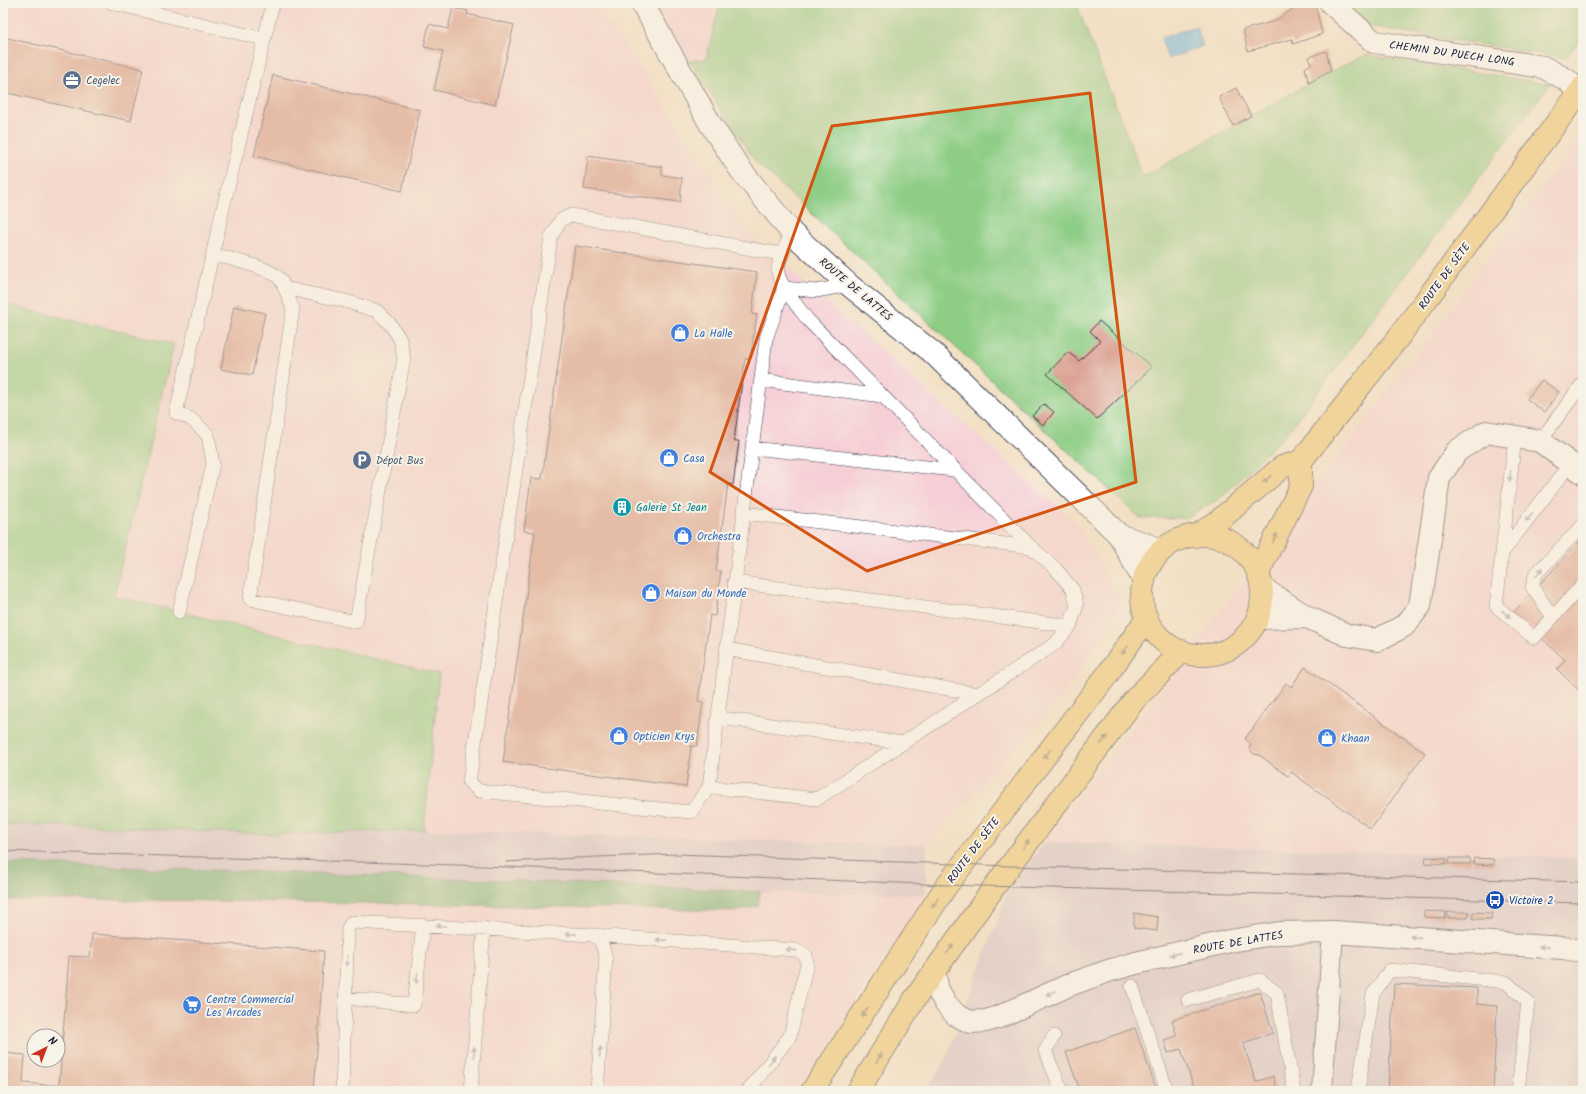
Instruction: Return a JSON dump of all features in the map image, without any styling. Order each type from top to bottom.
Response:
[{"type":"main road","name":"ROUTE DE SÈTE","points":[[1301,461],[1398,338],[1582,92]]},
{"type":"main road","points":[[1196,536],[1217,522],[1282,467],[1301,461],[1302,486],[1260,581]]},
{"type":"main road","points":[[1196,536],[1215,537],[1233,544],[1248,556],[1260,581],[1262,604],[1258,618],[1244,639],[1222,652],[1202,655],[1182,652],[1168,644],[1155,632],[1147,618],[1143,600],[1144,581],[1150,565],[1162,550],[1178,540],[1196,536]]},
{"type":"main road","name":"ROUTE DE SÈTE","points":[[812,1091],[947,885],[1107,675],[1147,618]]},
{"type":"main road","points":[[858,1091],[934,971],[995,886],[1135,699],[1182,652]]},
{"type":"street","name":"ROUTE DE LATTES","points":[[642,3],[711,125],[740,169],[792,233],[849,285],[933,352],[1119,535],[1144,581]]},
{"type":"street","name":"CHEMIN DU PUECH LONG","points":[[1331,3],[1374,42],[1543,67],[1567,80],[1582,92]]},
{"type":"street","points":[[1260,581],[1308,617],[1347,636],[1377,640],[1404,626],[1420,606],[1439,478],[1457,451],[1486,432],[1540,441],[1577,468]]},
{"type":"street","name":"ROUTE DE LATTES","points":[[1119,535],[1162,550]]},
{"type":"street","points":[[1258,618],[1308,617]]},
{"type":"street","name":"ROUTE DE LATTES","points":[[934,971],[938,990],[946,1004],[956,1015],[970,1022],[986,1021],[998,1017],[1069,985],[1108,971],[1230,941],[1280,933],[1333,932],[1563,948],[1583,951]]},
{"type":"street","points":[[1322,1091],[1333,932]]},
{"type":"lane","points":[[112,3],[264,39]]},
{"type":"lane","points":[[179,612],[213,464],[208,435],[191,419],[176,413],[273,3]]},
{"type":"lane","points":[[782,254],[571,215],[561,220],[551,237],[469,782],[479,791],[691,812],[709,787],[719,718],[734,582],[766,339],[784,288]]},
{"type":"lane","points":[[709,787],[817,799],[1055,644],[1070,626],[1077,605],[1073,590],[1056,570],[954,470],[808,320],[784,288],[778,272],[782,254],[792,233]]},
{"type":"lane","points":[[213,254],[272,272],[280,279],[293,309],[250,599],[356,622],[404,358],[400,340],[390,324],[377,311],[345,301],[284,288]]},
{"type":"lane","points":[[784,288],[816,292],[849,285]]},
{"type":"lane","points":[[761,380],[882,396]]},
{"type":"lane","points":[[1540,441],[1583,383]]},
{"type":"lane","points":[[1515,437],[1496,606],[1534,638],[1583,584]]},
{"type":"lane","points":[[752,448],[954,470]]},
{"type":"lane","points":[[1502,553],[1577,468]]},
{"type":"lane","points":[[743,513],[1031,547]]},
{"type":"lane","points":[[1553,616],[1532,587],[1535,575],[1583,524]]},
{"type":"lane","points":[[734,582],[1070,626]]},
{"type":"lane","points":[[726,649],[977,694]]},
{"type":"lane","points":[[719,718],[903,743]]},
{"type":"lane","points":[[342,1091],[348,928],[352,922],[484,928],[795,950],[806,955],[807,964],[790,1036],[748,1091]]},
{"type":"lane","points":[[345,998],[414,1005],[422,925]]},
{"type":"lane","points":[[472,1091],[484,928]]},
{"type":"lane","points":[[593,935],[601,941],[606,958],[597,1091]]},
{"type":"lane","points":[[1358,1091],[1372,994],[1390,970],[1506,982],[1528,1002],[1518,1091]]},
{"type":"lane","points":[[1188,1000],[1260,980],[1277,993],[1294,1091]]},
{"type":"lane","points":[[1132,986],[1167,1091]]},
{"type":"lane","points":[[1054,1036],[1045,1051],[1062,1091]]},
{"type":"highlighted area","points":[[1090,93],[1136,482],[867,571],[710,472],[832,126]]},
{"type":"shaded area","points":[[3,3],[595,3],[646,76],[748,233],[1079,525],[1122,604],[1063,696],[927,845],[424,830],[439,674],[113,596],[174,344],[3,304]]},
{"type":"shaded area","points":[[649,3],[720,3],[706,59],[689,61]]},
{"type":"shaded area","points":[[1583,134],[1583,858],[1045,842]]},
{"type":"shaded area","points":[[3,824],[98,826],[268,834],[424,830],[927,845],[926,894],[3,886]]},
{"type":"shaded area","points":[[1045,842],[1583,858],[1583,1091],[926,1091],[947,1056],[1004,903],[1005,895]]},
{"type":"shaded area","points":[[3,886],[926,894],[812,1072],[795,1091],[3,1091]]},
{"type":"green space","points":[[720,3],[1076,3],[1143,177],[1331,71],[1366,55],[1550,84],[1287,433],[1219,499],[1185,518],[1140,518],[756,162],[689,61],[706,59]]},
{"type":"green space","points":[[1342,3],[1583,3],[1583,35],[1566,58],[1368,26]]},
{"type":"green space","points":[[3,304],[174,344],[114,596],[439,674],[424,830],[268,834],[98,826],[3,824]]},
{"type":"green space","points":[[3,863],[523,881],[760,892],[758,906],[738,911],[279,902],[3,900]]},
{"type":"water","points":[[1196,26],[1203,46],[1168,59],[1161,38]]},
{"type":"building","points":[[1302,3],[1315,3],[1322,34],[1293,44],[1292,39],[1248,51],[1243,30],[1275,21]]},
{"type":"building","points":[[453,8],[468,11],[467,14],[514,25],[495,105],[434,90],[443,51],[424,47],[429,24],[448,29]]},
{"type":"building","name":"Cegelec","points":[[3,37],[143,69],[131,121],[3,92]]},
{"type":"building","points":[[1326,51],[1331,71],[1309,83],[1305,68],[1311,64],[1309,57]]},
{"type":"building","points":[[273,75],[420,110],[402,191],[254,156]]},
{"type":"building","points":[[1236,88],[1251,116],[1233,126],[1219,97]]},
{"type":"building","points":[[588,156],[662,167],[662,175],[682,178],[680,202],[584,189]]},
{"type":"building","name":"Galerie St Jean","points":[[575,246],[757,272],[752,314],[757,315],[750,359],[745,359],[734,441],[739,441],[733,485],[728,484],[716,571],[721,571],[715,616],[710,615],[698,701],[703,702],[697,746],[691,746],[686,787],[503,762],[535,532],[524,531],[531,478],[542,479]]},
{"type":"building","points":[[234,306],[265,313],[252,375],[221,369]]},
{"type":"building","points":[[1099,321],[1152,367],[1097,419],[1047,374],[1068,352],[1079,361],[1100,341],[1090,331]]},
{"type":"building","points":[[1542,380],[1559,392],[1544,412],[1527,399]]},
{"type":"building","points":[[1044,404],[1054,412],[1043,425],[1032,416]]},
{"type":"building","points":[[1580,428],[1583,428],[1583,444],[1581,444]]},
{"type":"building","points":[[1583,538],[1583,694],[1557,669],[1565,660],[1533,629],[1506,620]]},
{"type":"building","points":[[1305,667],[1425,753],[1371,829],[1291,772],[1288,776],[1259,755],[1254,754],[1250,750],[1249,746],[1251,744],[1245,739],[1286,683],[1291,687]]},
{"type":"building","points":[[1426,857],[1446,858],[1446,864],[1425,863]]},
{"type":"building","points":[[1449,858],[1470,858],[1471,864],[1448,864]]},
{"type":"building","points":[[1474,858],[1493,859],[1494,865],[1473,864]]},
{"type":"building","points":[[1424,911],[1446,912],[1445,918],[1424,917]]},
{"type":"building","points":[[1447,912],[1470,912],[1468,918],[1448,918]]},
{"type":"building","points":[[1473,912],[1492,913],[1491,919],[1473,919]]},
{"type":"building","points":[[1134,913],[1158,917],[1157,931],[1134,928]]},
{"type":"building","name":"Centre Commercial Les Arcades","points":[[92,934],[324,951],[314,1091],[3,1091],[3,1053],[25,1055],[23,1083],[59,1086],[60,1068],[66,1068],[66,1028],[63,1028],[69,956],[90,957]]},
{"type":"building","points":[[1394,984],[1477,988],[1477,1004],[1497,1006],[1493,1091],[1388,1091]]},
{"type":"building","points":[[1260,992],[1273,1033],[1243,1043],[1256,1082],[1273,1076],[1277,1091],[1195,1091],[1181,1049],[1168,1053],[1164,1040],[1177,1036],[1172,1020]]},
{"type":"building","points":[[1135,1028],[1157,1091],[1080,1091],[1066,1052]]},
{"type":"tram line","points":[[3,851],[458,865],[947,885],[1583,903]]},
{"type":"tram line","points":[[506,862],[677,854],[1010,866],[1583,882]]},
{"type":"place","name":"Cegelec","points":[[72,80]]},
{"type":"place","name":"La Halle","points":[[680,333]]},
{"type":"place","name":"Casa","points":[[669,458]]},
{"type":"place","name":"Dépot Bus","points":[[362,460]]},
{"type":"place","name":"Galerie St Jean","points":[[622,507]]},
{"type":"place","name":"Orchestra","points":[[683,536]]},
{"type":"place","name":"Maison du Monde","points":[[651,593]]},
{"type":"place","name":"Opticien Krys","points":[[619,736]]},
{"type":"place","name":"Khaan","points":[[1327,738]]},
{"type":"place","name":"Victoire 2","points":[[1495,900]]},
{"type":"place","name":"Centre Commercial Les Arcades","points":[[192,1005]]}]
